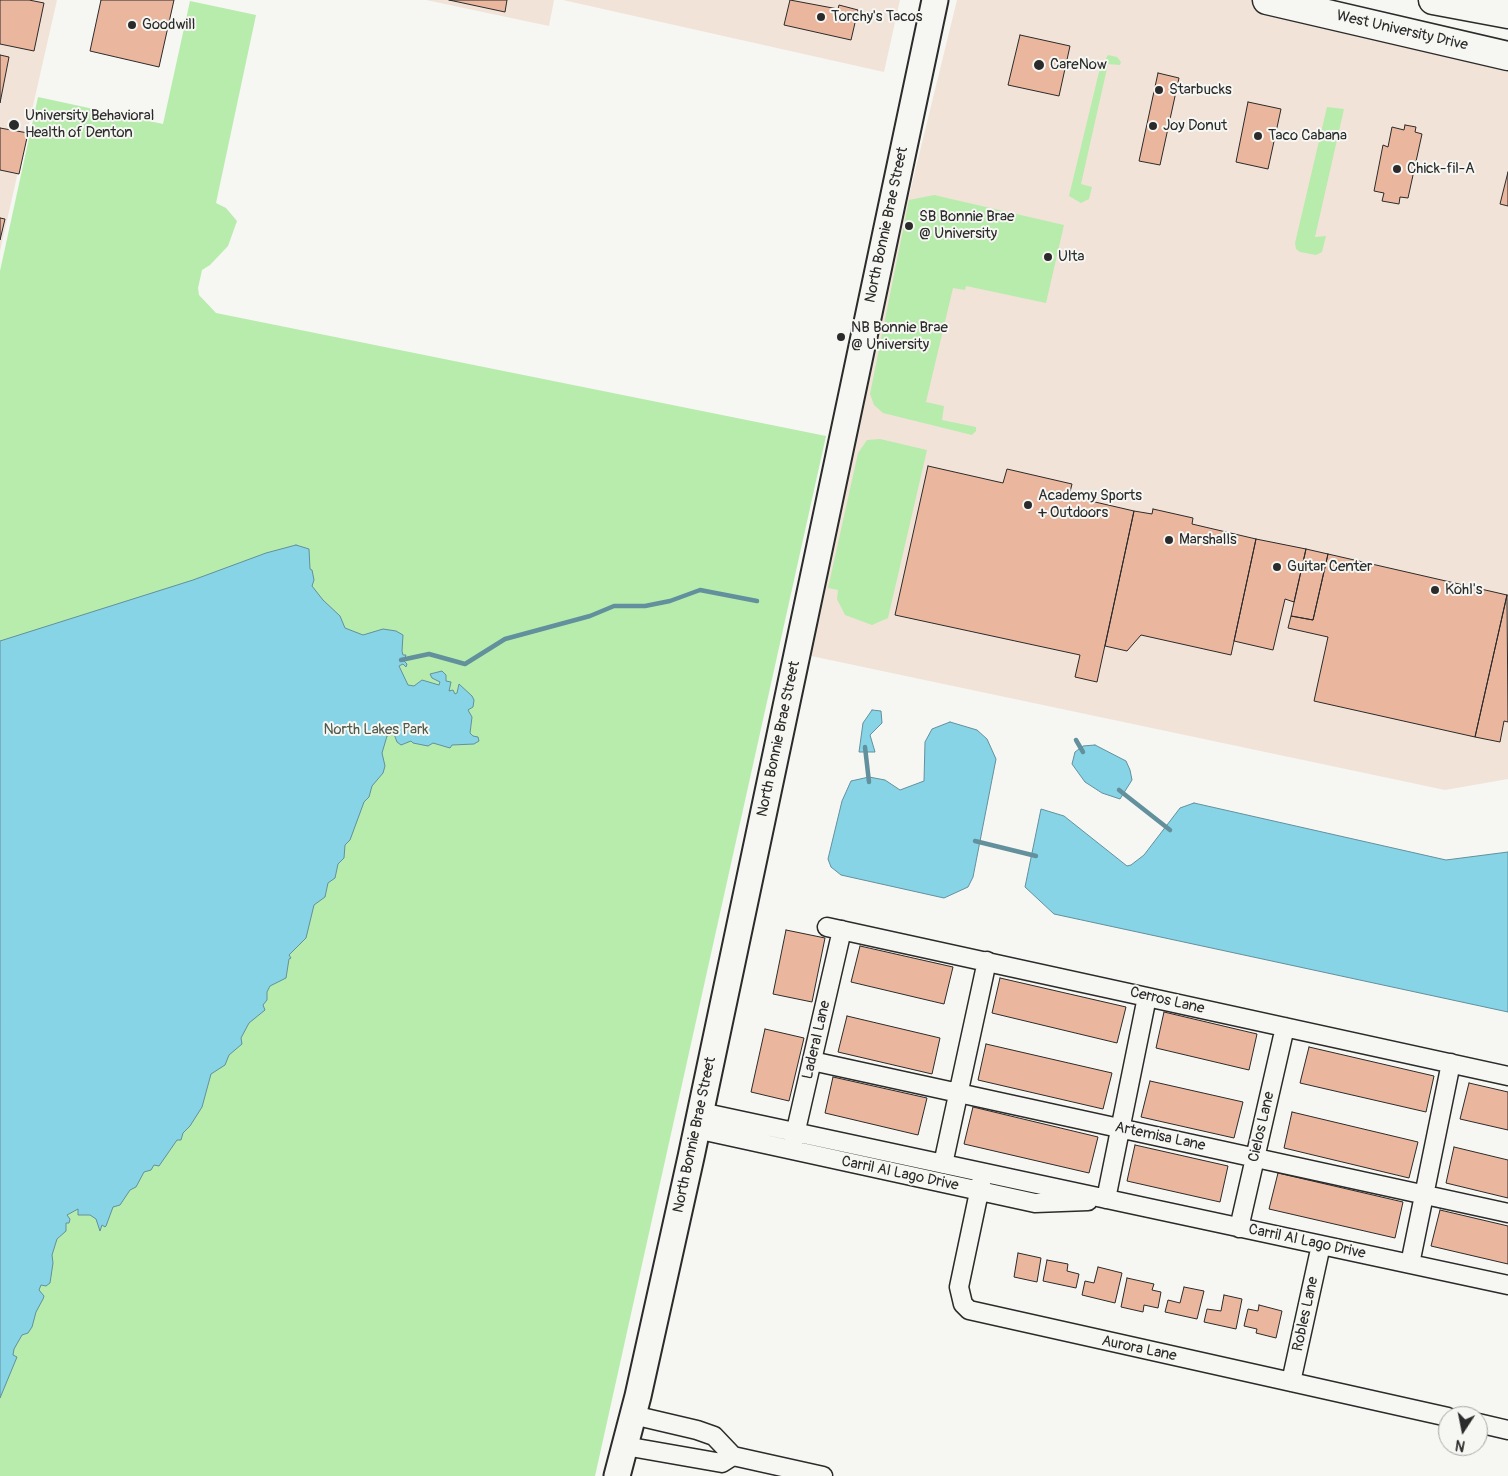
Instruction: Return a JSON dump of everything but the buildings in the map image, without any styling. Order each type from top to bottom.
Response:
[{"type":"main road","name":"North Bonnie Brae Street","points":[[617,1476],[633,1415],[698,1120],[935,0]]},
{"type":"main road","name":"West University Drive","points":[[1267,0],[1508,56]]},
{"type":"main road","points":[[1433,0],[1508,14]]},
{"type":"main road","points":[[1386,27],[1427,25],[1508,36]]},
{"type":"street","name":"Cerros Lane","points":[[834,928],[1508,1076]]},
{"type":"street","name":"Laderal Lane","points":[[791,1150],[812,1061],[834,928]]},
{"type":"street","points":[[943,1164],[987,961]]},
{"type":"street","points":[[1106,1199],[1122,1128],[1147,996]]},
{"type":"street","name":"Cielos Lane","points":[[1240,1228],[1285,1027]]},
{"type":"street","name":"Artemisa Lane","points":[[812,1061],[1508,1213]]},
{"type":"street","points":[[1410,1264],[1426,1195],[1451,1063]]},
{"type":"street","name":"Carril Al Lago Drive","points":[[698,1120],[796,1133],[1508,1285]]},
{"type":"street","name":"Carril Al Lago Drive","points":[[698,1120],[791,1150],[1035,1203],[1106,1199]]},
{"type":"street","name":"Aurora Lane","points":[[983,1173],[959,1287],[963,1304],[969,1310],[1438,1415]]},
{"type":"street","name":"Robles Lane","points":[[1290,1382],[1321,1245]]},
{"type":"street","points":[[633,1415],[698,1430],[714,1436],[733,1456],[817,1475]]},
{"type":"street","points":[[1488,1425],[1508,1430]]},
{"type":"street","points":[[625,1446],[722,1463],[733,1456]]},
{"type":"shaded area","name":"University Behavioral Health of Denton","points":[[0,0],[57,0],[0,251]]},
{"type":"shaded area","points":[[426,0],[554,0],[549,26]]},
{"type":"shaded area","points":[[563,0],[900,0],[884,72]]},
{"type":"shaded area","points":[[957,0],[1254,0],[1508,56],[1508,779],[1445,790],[797,653]]},
{"type":"green space","name":"North Lakes Park","points":[[190,1],[256,15],[216,203],[226,208],[237,221],[228,246],[210,265],[202,270],[198,288],[199,295],[216,313],[826,436],[595,1476],[0,1476],[0,271],[38,97],[163,124]]},
{"type":"green space","points":[[1108,55],[1117,57],[1121,62],[1120,65],[1108,64],[1081,184],[1092,187],[1089,199],[1081,203],[1069,196],[1100,68]]},
{"type":"green space","points":[[1327,107],[1344,109],[1315,237],[1326,236],[1322,252],[1316,255],[1300,252],[1296,249],[1295,243]]},
{"type":"green space","points":[[934,195],[1064,225],[1046,303],[966,286],[965,290],[953,288],[926,402],[944,406],[942,420],[976,427],[976,431],[972,435],[883,413],[874,405],[870,394],[909,200]]},
{"type":"green space","points":[[880,439],[927,450],[888,618],[872,625],[845,615],[837,599],[838,590],[828,588],[858,453],[867,440]]},
{"type":"water","points":[[296,545],[309,549],[310,569],[312,570],[314,580],[312,586],[323,600],[340,616],[345,628],[363,635],[383,629],[396,631],[403,635],[402,651],[403,655],[406,655],[404,661],[407,664],[406,667],[403,664],[399,666],[408,685],[414,686],[422,680],[439,685],[440,682],[432,678],[430,674],[442,671],[446,675],[446,681],[451,682],[449,691],[453,690],[455,694],[457,693],[459,684],[472,696],[474,700],[473,707],[468,710],[472,717],[470,733],[478,737],[479,741],[474,744],[452,745],[450,748],[433,743],[428,746],[411,741],[401,745],[397,742],[394,734],[387,736],[382,753],[385,766],[383,773],[372,786],[369,797],[364,802],[350,840],[345,845],[344,858],[338,864],[335,878],[328,883],[325,897],[314,905],[306,938],[289,955],[291,958],[289,959],[286,978],[270,986],[267,992],[267,1000],[263,1005],[265,1010],[249,1023],[241,1038],[242,1044],[229,1055],[225,1065],[211,1074],[202,1107],[190,1126],[183,1133],[181,1140],[177,1140],[159,1166],[154,1165],[151,1170],[144,1172],[136,1187],[130,1190],[120,1205],[113,1207],[106,1226],[102,1225],[100,1231],[96,1219],[90,1215],[78,1215],[78,1209],[67,1215],[70,1219],[69,1223],[66,1223],[66,1231],[57,1239],[52,1255],[53,1263],[50,1283],[46,1286],[41,1285],[39,1290],[44,1296],[43,1299],[36,1312],[32,1327],[28,1333],[22,1335],[14,1349],[13,1355],[17,1357],[0,1398],[0,641],[193,580],[266,553]]},
{"type":"water","points":[[872,710],[881,711],[882,723],[870,735],[875,752],[859,752],[863,723]]},
{"type":"water","points":[[950,722],[977,730],[987,739],[996,759],[973,877],[968,887],[944,898],[841,875],[831,867],[828,859],[842,801],[851,781],[869,777],[885,780],[900,790],[924,781],[925,742],[932,729]]},
{"type":"water","points":[[1095,745],[1126,761],[1132,780],[1120,799],[1102,793],[1085,782],[1072,764],[1075,752],[1083,746]]},
{"type":"water","points":[[1194,803],[1446,860],[1508,852],[1508,1012],[1054,914],[1025,887],[1041,809],[1064,816],[1127,866],[1144,855],[1180,808]]},
{"type":"waterway","points":[[401,660],[429,654],[465,664],[505,639],[590,616],[614,606],[645,606],[670,601],[700,590],[757,601]]},
{"type":"waterway","points":[[1076,740],[1083,752]]},
{"type":"waterway","points":[[865,747],[869,782]]},
{"type":"waterway","points":[[1119,790],[1170,830]]},
{"type":"waterway","points":[[975,841],[1036,856]]},
{"type":"place","name":"Torchy's Tacos","points":[[821,17]]},
{"type":"place","name":"Goodwill","points":[[132,25]]},
{"type":"place","name":"CareNow","points":[[1039,65]]},
{"type":"place","name":"Starbucks","points":[[1159,90]]},
{"type":"place","name":"University Behavioral Health of Denton","points":[[14,125]]},
{"type":"place","name":"Joy Donut","points":[[1153,126]]},
{"type":"place","name":"Taco Cabana","points":[[1258,136]]},
{"type":"place","name":"Chick-fil-A","points":[[1397,169]]},
{"type":"place","name":"SB Bonnie Brae @ University","points":[[909,226]]},
{"type":"place","name":"Ulta","points":[[1048,257]]},
{"type":"place","name":"NB Bonnie Brae @ University","points":[[841,337]]},
{"type":"place","name":"Academy Sports + Outdoors","points":[[1028,505]]},
{"type":"place","name":"Marshalls","points":[[1169,540]]},
{"type":"place","name":"Guitar Center","points":[[1277,567]]},
{"type":"place","name":"Kohl's","points":[[1435,590]]}]
